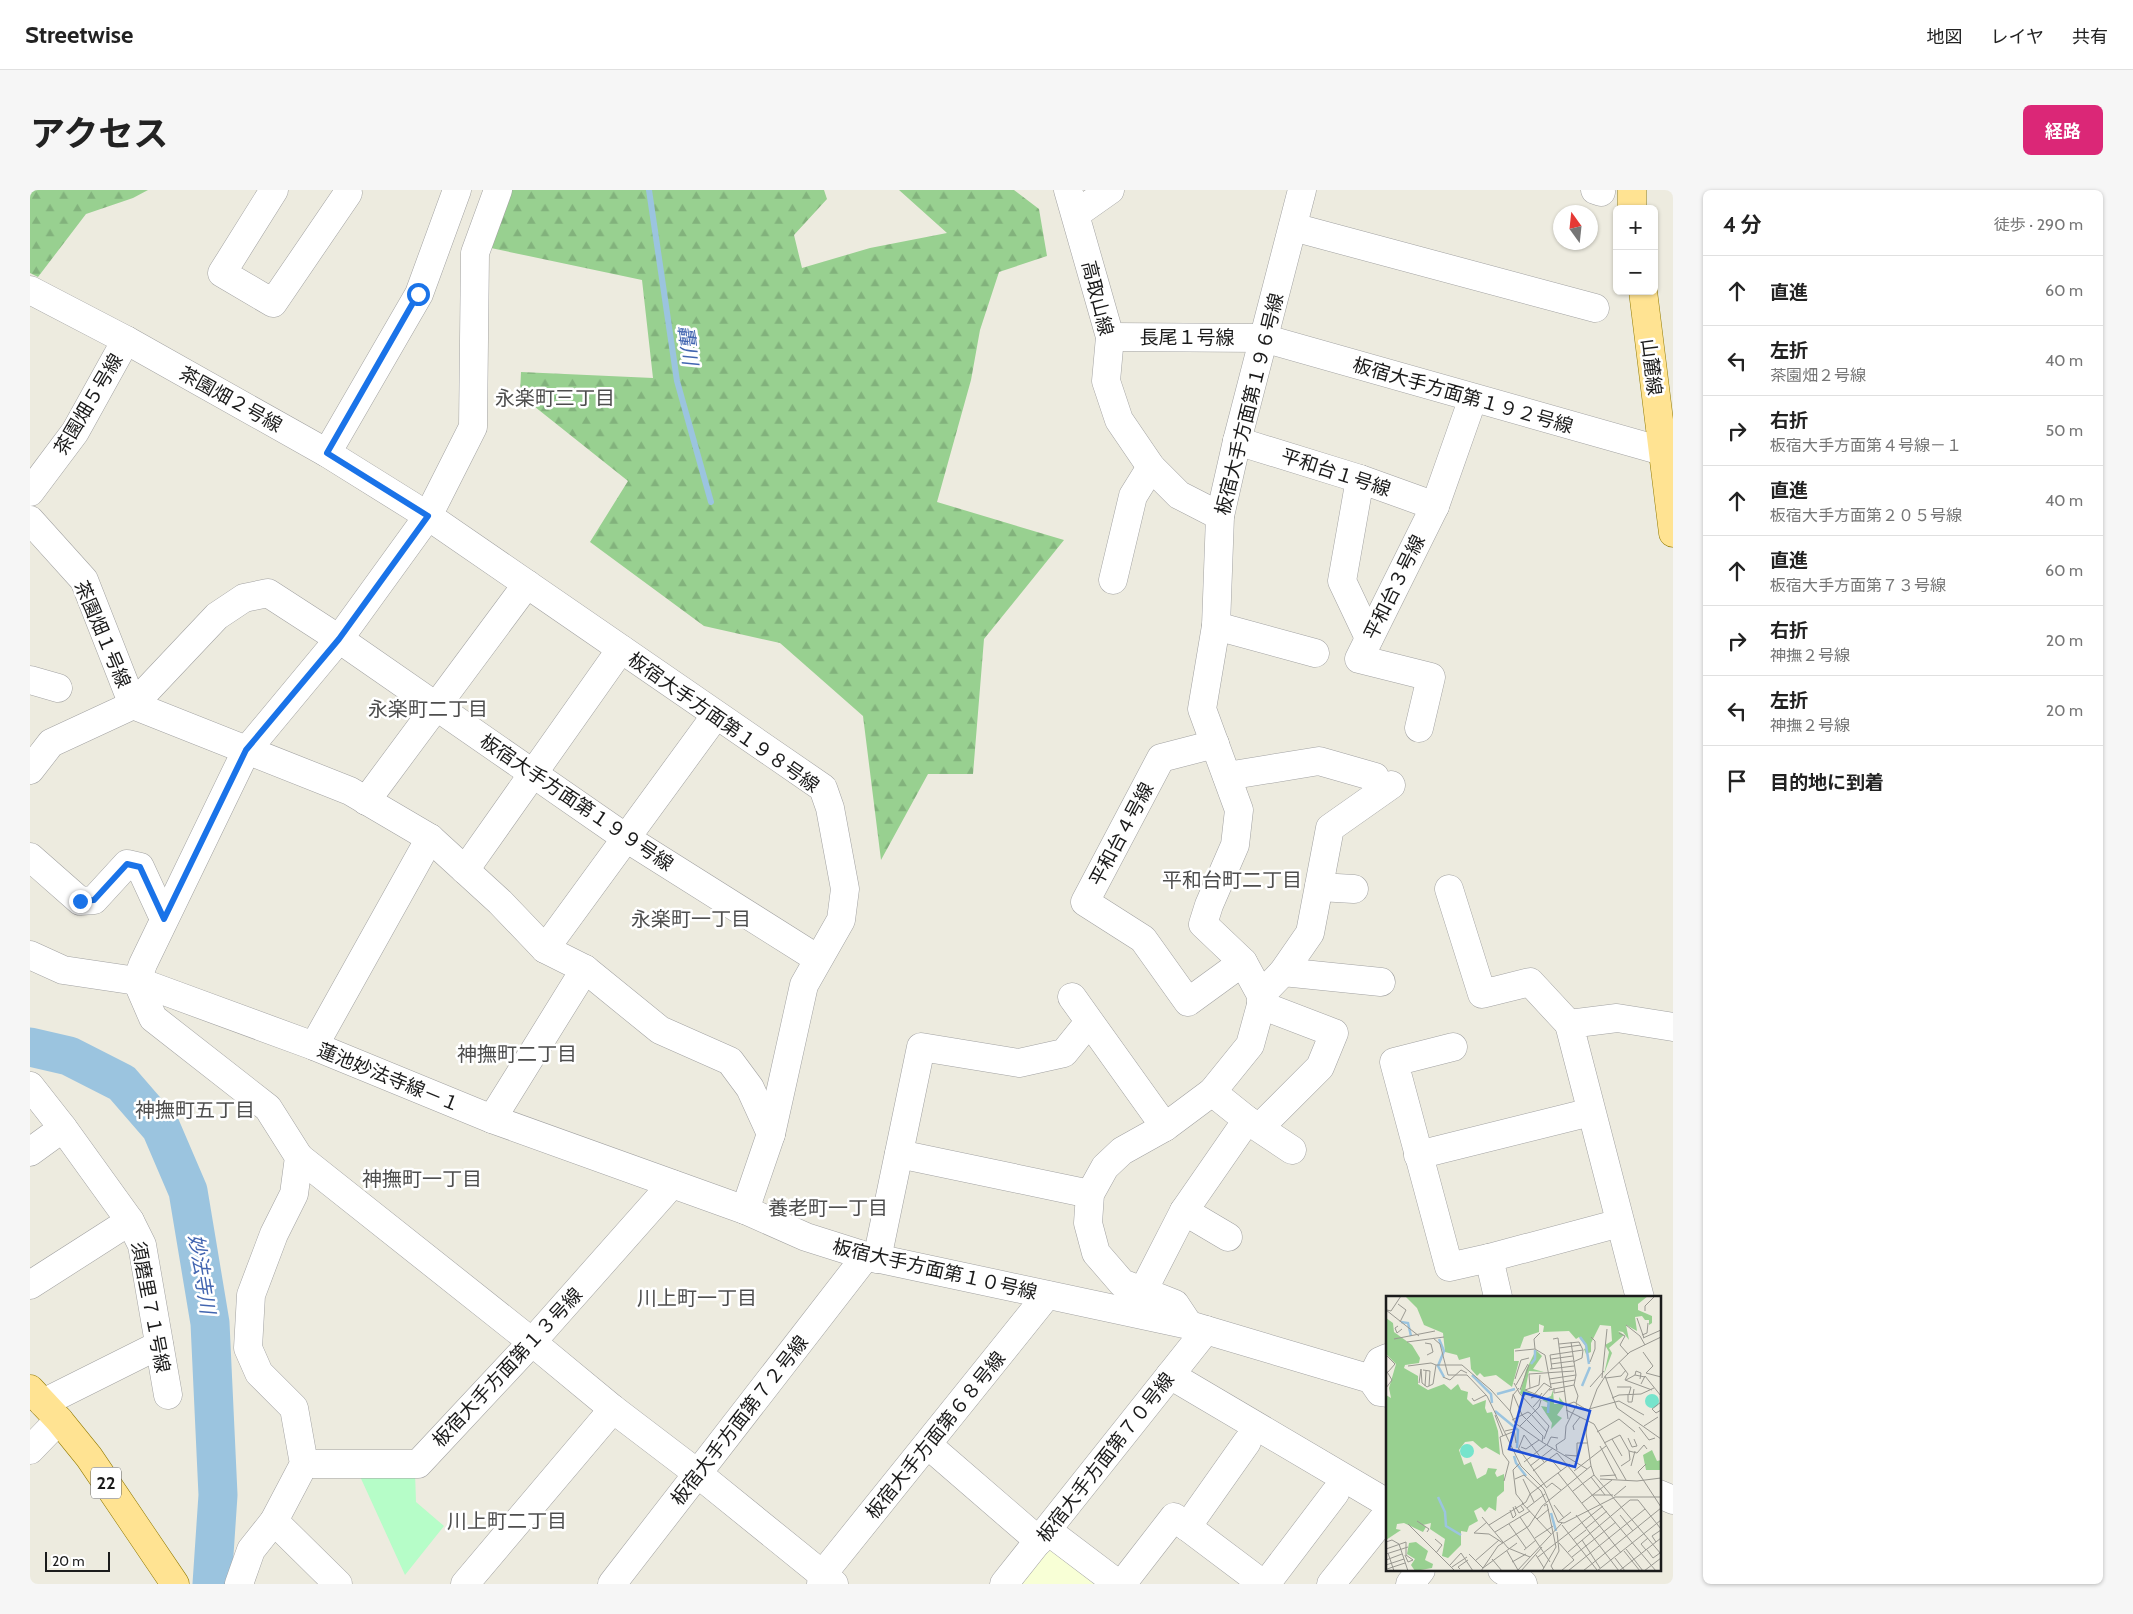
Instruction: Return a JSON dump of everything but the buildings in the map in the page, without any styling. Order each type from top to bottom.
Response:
[{"type":"main road","points":[[1632,190],[1632,205]]},
{"type":"main road","name":"山麓線","points":[[1644,295],[1668,453],[1673,533]]},
{"type":"main road","name":"22","points":[[44,1404],[89,1457],[175,1584]]},
{"type":"street","points":[[274,190],[222,273],[273,303],[348,193]]},
{"type":"street","points":[[327,453],[418,294],[457,190]]},
{"type":"street","points":[[498,190],[475,253],[474,427],[428,516],[339,639],[246,750],[164,919],[137,981],[153,1018],[268,1108],[299,1157],[532,1342],[612,1409],[697,1473],[827,1581]]},
{"type":"street","points":[[1072,202],[1110,190]]},
{"type":"street","name":"板宿大手方面第１９６号線","points":[[1215,744],[1202,709],[1216,626],[1220,516],[1236,441],[1302,190]]},
{"type":"street","name":"高取山線","points":[[1072,202],[1110,337],[1106,380],[1119,420],[1151,467],[1179,495],[1220,516]]},
{"type":"street","points":[[1293,227],[1594,308]]},
{"type":"street","name":"茶園畑２号線","points":[[30,290],[126,340],[327,453],[428,516]]},
{"type":"street","name":"長尾１号線","points":[[1110,337],[1263,338]]},
{"type":"street","name":"板宿大手方面第１９２号線","points":[[1263,338],[1668,453]]},
{"type":"street","name":"茶園畑５号線","points":[[30,492],[75,432],[126,340]]},
{"type":"street","name":"平和台３号線","points":[[1420,728],[1431,677],[1359,659],[1435,506],[1473,398]]},
{"type":"street","name":"平和台１号線","points":[[1236,441],[1360,478],[1435,506]]},
{"type":"street","points":[[1113,580],[1133,496],[1151,467]]},
{"type":"street","points":[[1360,478],[1342,581],[1369,638]]},
{"type":"street","name":"板宿大手方面第１９８号線","points":[[428,516],[823,788],[830,808],[845,889],[841,920],[804,985],[770,1134]]},
{"type":"street","name":"茶園畑１号線","points":[[30,520],[84,580],[133,705]]},
{"type":"street","points":[[366,801],[527,584]]},
{"type":"street","name":"板宿大手方面第１９９号線","points":[[133,705],[217,616],[244,598],[268,593],[339,639],[626,838],[818,959]]},
{"type":"street","points":[[1216,626],[1316,653]]},
{"type":"street","points":[[465,870],[621,649]]},
{"type":"street","points":[[30,680],[58,688]]},
{"type":"street","points":[[30,770],[40,740],[133,705],[350,791],[430,838],[500,902],[544,949],[585,969],[660,1030],[730,1061],[750,1088],[770,1134],[745,1210]]},
{"type":"street","points":[[544,949],[716,715]]},
{"type":"street","points":[[1143,1291],[1184,1211],[1253,1123],[1320,1067],[1334,1033],[1261,1000],[1243,962],[1203,924],[1209,905],[1235,845],[1240,810],[1215,744]]},
{"type":"street","name":"平和台４号線","points":[[1215,744],[1162,758],[1085,902],[1143,939],[1188,1002],[1243,962]]},
{"type":"street","points":[[1198,1327],[1175,1304],[1122,1283],[1096,1253],[1088,1223],[1090,1194],[1105,1167],[1122,1151],[1165,1127],[1212,1092],[1250,1045],[1261,1000],[1310,933],[1330,828],[1383,781],[1319,761],[1227,776]]},
{"type":"street","points":[[314,1046],[430,838]]},
{"type":"street","points":[[30,858],[80,901],[94,900],[127,864],[140,867],[164,919]]},
{"type":"street","points":[[1319,887],[1354,889]]},
{"type":"street","points":[[1449,890],[1482,994],[1530,982],[1570,1024],[1639,1296]]},
{"type":"street","name":"蓮池妙法寺線－１","points":[[30,955],[62,970],[137,981],[314,1046],[492,1119],[745,1210]]},
{"type":"street","points":[[492,1119],[585,969]]},
{"type":"street","points":[[1283,972],[1381,982]]},
{"type":"street","points":[[1072,997],[1165,1127]]},
{"type":"street","points":[[1570,1024],[1617,1018],[1673,1027]]},
{"type":"street","points":[[872,1257],[898,1154],[921,1047],[1019,1063],[1064,1053],[1089,1022]]},
{"type":"street","points":[[1453,1047],[1394,1062],[1449,1267],[1620,1223]]},
{"type":"street","name":"須磨里７１号線","points":[[30,1086],[130,1220],[142,1245],[168,1395]]},
{"type":"street","points":[[1212,1092],[1292,1150]]},
{"type":"street","points":[[1418,1155],[1591,1112]]},
{"type":"street","points":[[30,1152],[63,1128]]},
{"type":"street","points":[[898,1154],[1090,1194]]},
{"type":"street","points":[[239,1584],[251,1550],[274,1522],[304,1464],[294,1408],[259,1373],[248,1348],[251,1295],[274,1234],[294,1194],[299,1157]]},
{"type":"street","name":"板宿大手方面第１３号線","points":[[304,1464],[418,1464],[532,1342],[672,1184]]},
{"type":"street","name":"板宿大手方面第１０号線","points":[[745,1210],[806,1237],[872,1257],[1198,1327],[1382,1377]]},
{"type":"street","points":[[1184,1211],[1228,1237]]},
{"type":"street","points":[[30,1286],[130,1220]]},
{"type":"street","name":"板宿大手方面第７２号線","points":[[612,1584],[697,1473],[872,1257]]},
{"type":"street","points":[[1489,1258],[1498,1296]]},
{"type":"street","name":"板宿大手方面第６８号線","points":[[827,1581],[830,1565],[1047,1295]]},
{"type":"street","name":"板宿大手方面第７０号線","points":[[1004,1584],[1170,1376],[1198,1327]]},
{"type":"street","points":[[30,1450],[44,1404],[159,1345]]},
{"type":"street","points":[[1170,1376],[1384,1511],[1331,1584]]},
{"type":"street","points":[[465,1584],[612,1409]]},
{"type":"street","points":[[1187,1527],[1247,1442]]},
{"type":"street","points":[[928,1445],[1044,1536],[1118,1584]]},
{"type":"street","points":[[1122,1584],[1174,1517],[1265,1584],[1335,1493]]},
{"type":"street","points":[[1660,1494],[1673,1500]]},
{"type":"street","points":[[274,1522],[338,1584]]},
{"type":"street","points":[[1410,1584],[1419,1572]]},
{"type":"shaded area","points":[[1049,1547],[1099,1584],[1019,1584]]},
{"type":"green space","points":[[30,190],[148,190],[133,198],[86,214],[38,277],[30,273]]},
{"type":"green space","points":[[505,190],[824,190],[827,199],[794,235],[802,268],[870,248],[947,233],[899,190],[1014,190],[1039,209],[1047,256],[999,272],[980,330],[971,380],[937,502],[1064,540],[984,639],[973,774],[928,774],[881,860],[863,716],[780,643],[704,626],[590,542],[628,481],[520,395],[521,372],[653,378],[642,280],[486,247]]},
{"type":"green space","points":[[358,1472],[415,1472],[416,1502],[444,1526],[405,1575]]},
{"type":"waterway","name":"轟川","points":[[649,190],[677,381],[711,502]]},
{"type":"waterway","name":"妙法寺川","points":[[30,1047],[69,1056],[122,1083],[161,1128],[188,1191],[210,1323],[218,1495],[212,1584]]},
{"type":"district","name":"永楽町三丁目","points":[[555,398]]},
{"type":"district","name":"永楽町二丁目","points":[[428,709]]},
{"type":"district","name":"平和台町二丁目","points":[[1232,880]]},
{"type":"district","name":"永楽町一丁目","points":[[691,919]]},
{"type":"district","name":"神撫町二丁目","points":[[517,1054]]},
{"type":"district","name":"神撫町五丁目","points":[[195,1110]]},
{"type":"district","name":"神撫町一丁目","points":[[422,1179]]},
{"type":"district","name":"養老町一丁目","points":[[828,1208]]},
{"type":"district","name":"川上町一丁目","points":[[697,1298]]},
{"type":"district","name":"川上町二丁目","points":[[507,1521]]},
{"type":"route","points":[[80,901],[94,900],[127,864],[140,867],[164,919],[246,750],[339,639],[428,516],[327,453],[418,294]]}]
